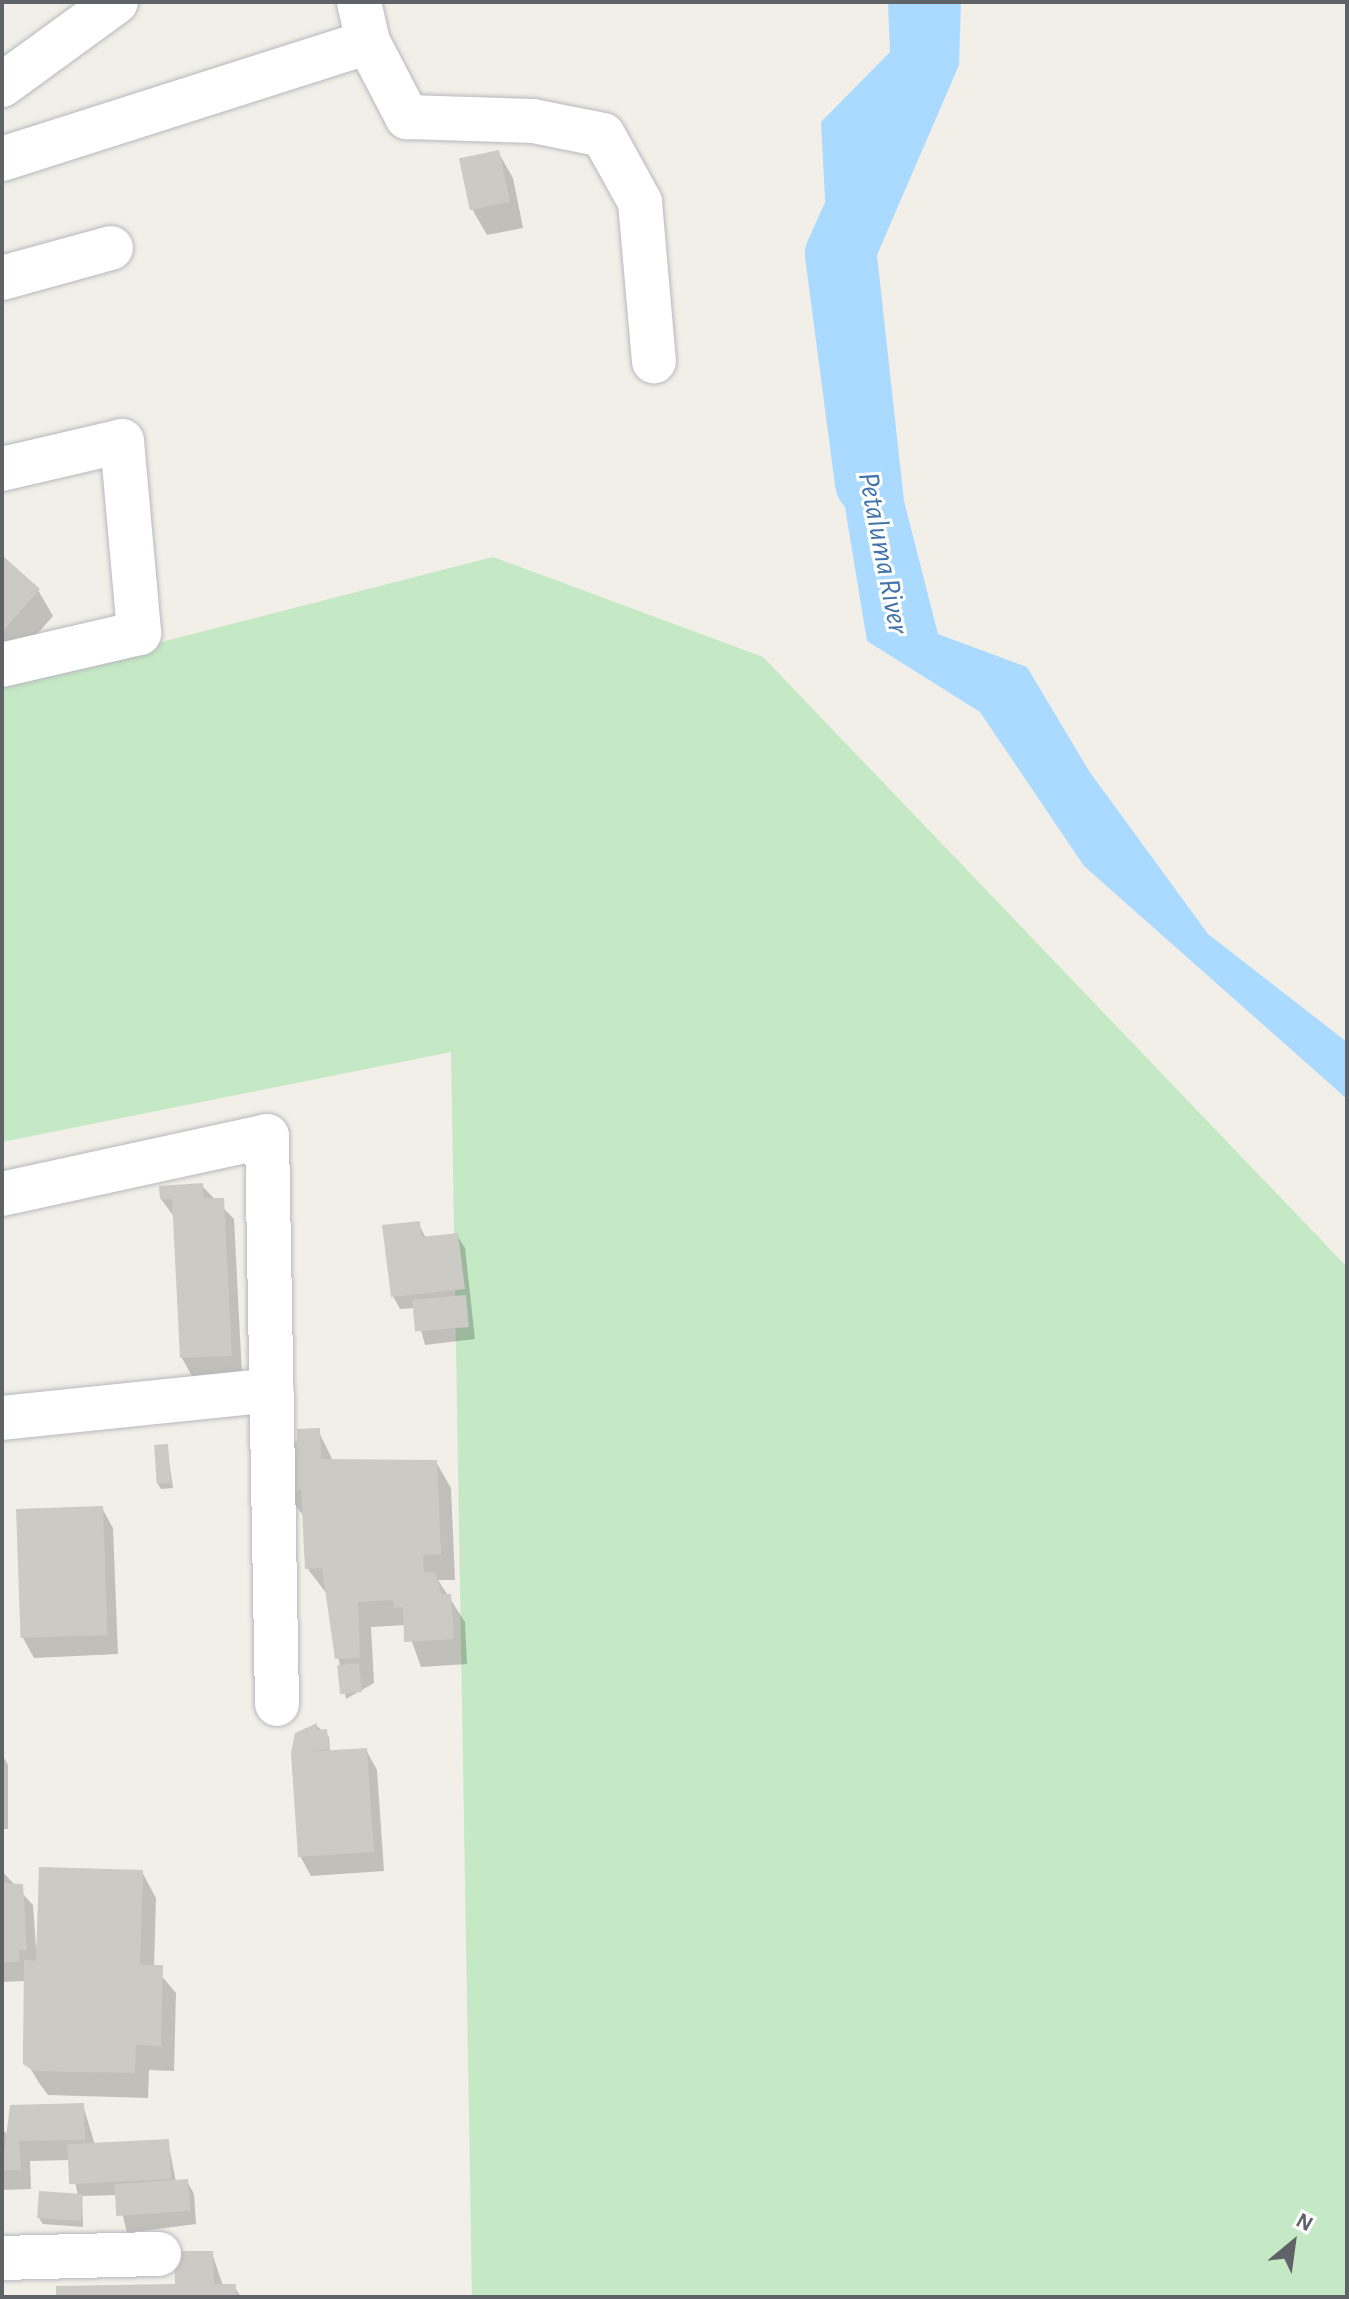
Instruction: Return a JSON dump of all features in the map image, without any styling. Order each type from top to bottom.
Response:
[{"type":"lane","points":[[2,85],[116,2]]},
{"type":"lane","points":[[2,159],[363,22],[407,117],[533,121],[603,135],[640,202],[654,361]]},
{"type":"lane","points":[[2,278],[111,248]]},
{"type":"lane","points":[[2,469],[122,441],[139,633],[2,665]]},
{"type":"lane","points":[[2,1194],[267,1136],[277,1704]]},
{"type":"lane","points":[[2,1418],[272,1390]]},
{"type":"lane","points":[[2,2258],[159,2254]]},
{"type":"green space","points":[[493,557],[763,657],[1347,1267],[1347,2297],[472,2297],[451,1052],[2,1142],[2,683]]},
{"type":"water","points":[[888,2],[961,2],[959,65],[877,255],[904,501],[938,634],[1027,667],[1089,771],[1208,934],[1347,1042],[1347,1099],[1084,866],[980,712],[867,641],[842,489],[864,340],[826,218],[821,122],[890,52]]},
{"type":"building","points":[[499,150],[510,202],[470,210],[459,159]]},
{"type":"building","points":[[2,555],[40,589],[2,632]]},
{"type":"building","points":[[203,1183],[204,1198],[224,1198],[232,1356],[180,1358],[172,1199],[160,1199],[159,1186]]},
{"type":"building","points":[[420,1221],[421,1237],[458,1233],[465,1289],[391,1297],[382,1225]]},
{"type":"building","points":[[466,1295],[469,1327],[415,1332],[412,1300]]},
{"type":"building","points":[[320,1428],[321,1459],[437,1460],[441,1554],[423,1555],[424,1572],[435,1572],[442,1594],[451,1594],[454,1639],[404,1642],[403,1607],[394,1608],[393,1600],[358,1602],[360,1658],[335,1659],[322,1568],[305,1569],[301,1490],[281,1491],[279,1442],[297,1441],[297,1429]]},
{"type":"building","points":[[168,1444],[171,1483],[157,1484],[154,1445]]},
{"type":"building","points":[[103,1506],[108,1635],[21,1638],[16,1509]]},
{"type":"building","points":[[359,1663],[362,1692],[340,1694],[337,1665]]},
{"type":"building","points":[[317,1723],[317,1730],[327,1729],[329,1749],[303,1752],[367,1748],[374,1852],[298,1857],[291,1753],[295,1733]]},
{"type":"building","points":[[39,1867],[143,1870],[140,1965],[163,1965],[161,2046],[136,2045],[135,2073],[34,2071],[23,2064],[24,1960],[36,1961]]},
{"type":"building","points":[[2,1883],[23,1884],[27,1950],[19,1950],[19,1962],[2,1962]]},
{"type":"building","points":[[84,2103],[85,2140],[19,2141],[21,2170],[2,2170],[10,2105]]},
{"type":"building","points":[[169,2139],[171,2179],[69,2184],[67,2144]]},
{"type":"building","points":[[188,2179],[190,2211],[116,2216],[114,2184]]},
{"type":"building","points":[[39,2191],[83,2194],[81,2221],[37,2218]]},
{"type":"building","points":[[174,2251],[213,2251],[214,2284],[236,2284],[236,2297],[56,2297],[56,2286],[175,2284]]},
{"type":"waterway","name":"Petaluma River","points":[[868,483],[838,254],[873,176]]}]
